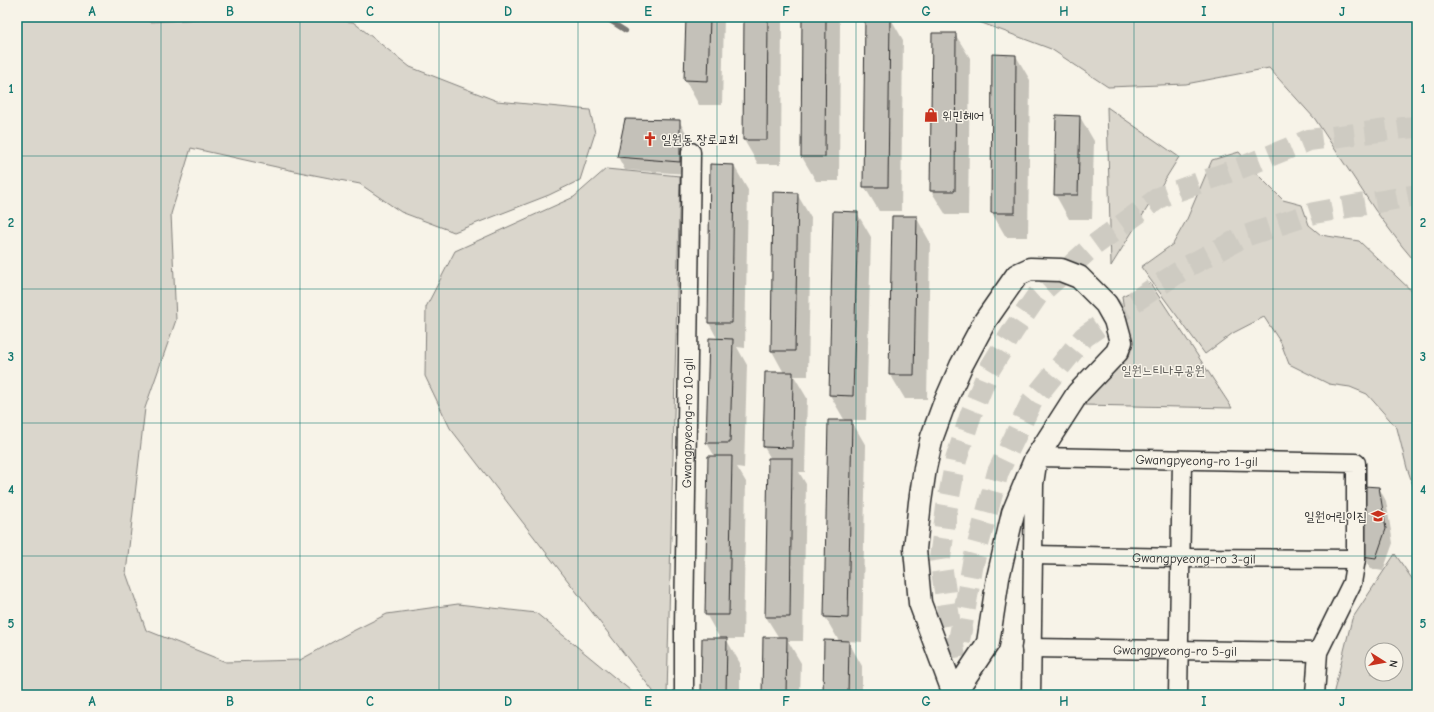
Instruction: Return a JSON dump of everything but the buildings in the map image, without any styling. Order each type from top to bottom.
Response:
[{"type":"main road","points":[[1030,269],[1061,270],[1079,277],[1106,304],[1115,320],[1121,342],[1117,352],[1078,393],[1035,460],[1013,513],[998,578],[988,643],[954,695],[920,603],[915,549],[925,468],[932,438],[943,407],[965,359],[985,321],[1017,275],[1030,269]]},
{"type":"main road","points":[[954,695],[955,658]]},
{"type":"street","name":"Gwangpyeong-ro 10-gil","points":[[684,695],[691,152]]},
{"type":"street","name":"Gwangpyeong-ro 1-gil","points":[[1033,555],[1034,484],[1038,457],[1182,461],[1356,463],[1356,559]]},
{"type":"street","points":[[1178,695],[1182,461]]},
{"type":"street","points":[[1031,695],[1033,555]]},
{"type":"street","name":"Gwangpyeong-ro 3-gil","points":[[1033,555],[1356,559]]},
{"type":"street","points":[[1315,695],[1318,652],[1352,583],[1356,559]]},
{"type":"street","name":"Gwangpyeong-ro 5-gil","points":[[1031,648],[1318,652]]},
{"type":"green space","points":[[17,17],[143,17],[150,22],[235,17],[277,17],[353,22],[410,67],[497,101],[590,110],[595,133],[580,180],[549,195],[454,232],[401,212],[360,184],[191,148],[171,214],[176,320],[145,408],[126,573],[146,630],[226,662],[300,660],[387,614],[458,604],[536,613],[636,695],[17,695]]},
{"type":"green space","points":[[966,17],[1417,17],[1417,264],[1375,210],[1315,119],[1269,68],[1186,84],[1108,87],[1051,49]]},
{"type":"green space","points":[[1107,107],[1179,157],[1111,266]]},
{"type":"green space","points":[[1239,152],[1260,177],[1283,200],[1302,205],[1309,225],[1321,235],[1359,241],[1417,296],[1417,496],[1407,468],[1397,428],[1367,394],[1350,387],[1329,384],[1289,364],[1281,343],[1264,317],[1233,333],[1205,354],[1141,267],[1173,244],[1187,219],[1212,160]]},
{"type":"green space","points":[[606,169],[680,176],[667,695],[656,695],[450,428],[425,376],[426,307],[455,251],[574,197]]},
{"type":"green space","name":"일원느티나무공원","points":[[1150,283],[1232,408],[1082,405],[1130,354],[1122,296]]},
{"type":"green space","points":[[1395,554],[1417,586],[1417,695],[1333,695],[1352,619]]},
{"type":"waterway","points":[[604,17],[626,31]]},
{"type":"tunnel","points":[[955,658],[940,558],[947,507],[956,460],[971,414],[989,370],[1037,296],[1093,246],[1160,197],[1240,168],[1309,140],[1417,127]]},
{"type":"tunnel","points":[[959,641],[973,563],[998,472],[1032,401],[1084,337],[1188,266],[1245,236],[1314,213],[1417,195]]},
{"type":"place","name":"위민헤어","points":[[931,115]]},
{"type":"place","name":"일원동 장로교회","points":[[650,139]]},
{"type":"place","name":"일원어린이집","points":[[1378,516]]}]
